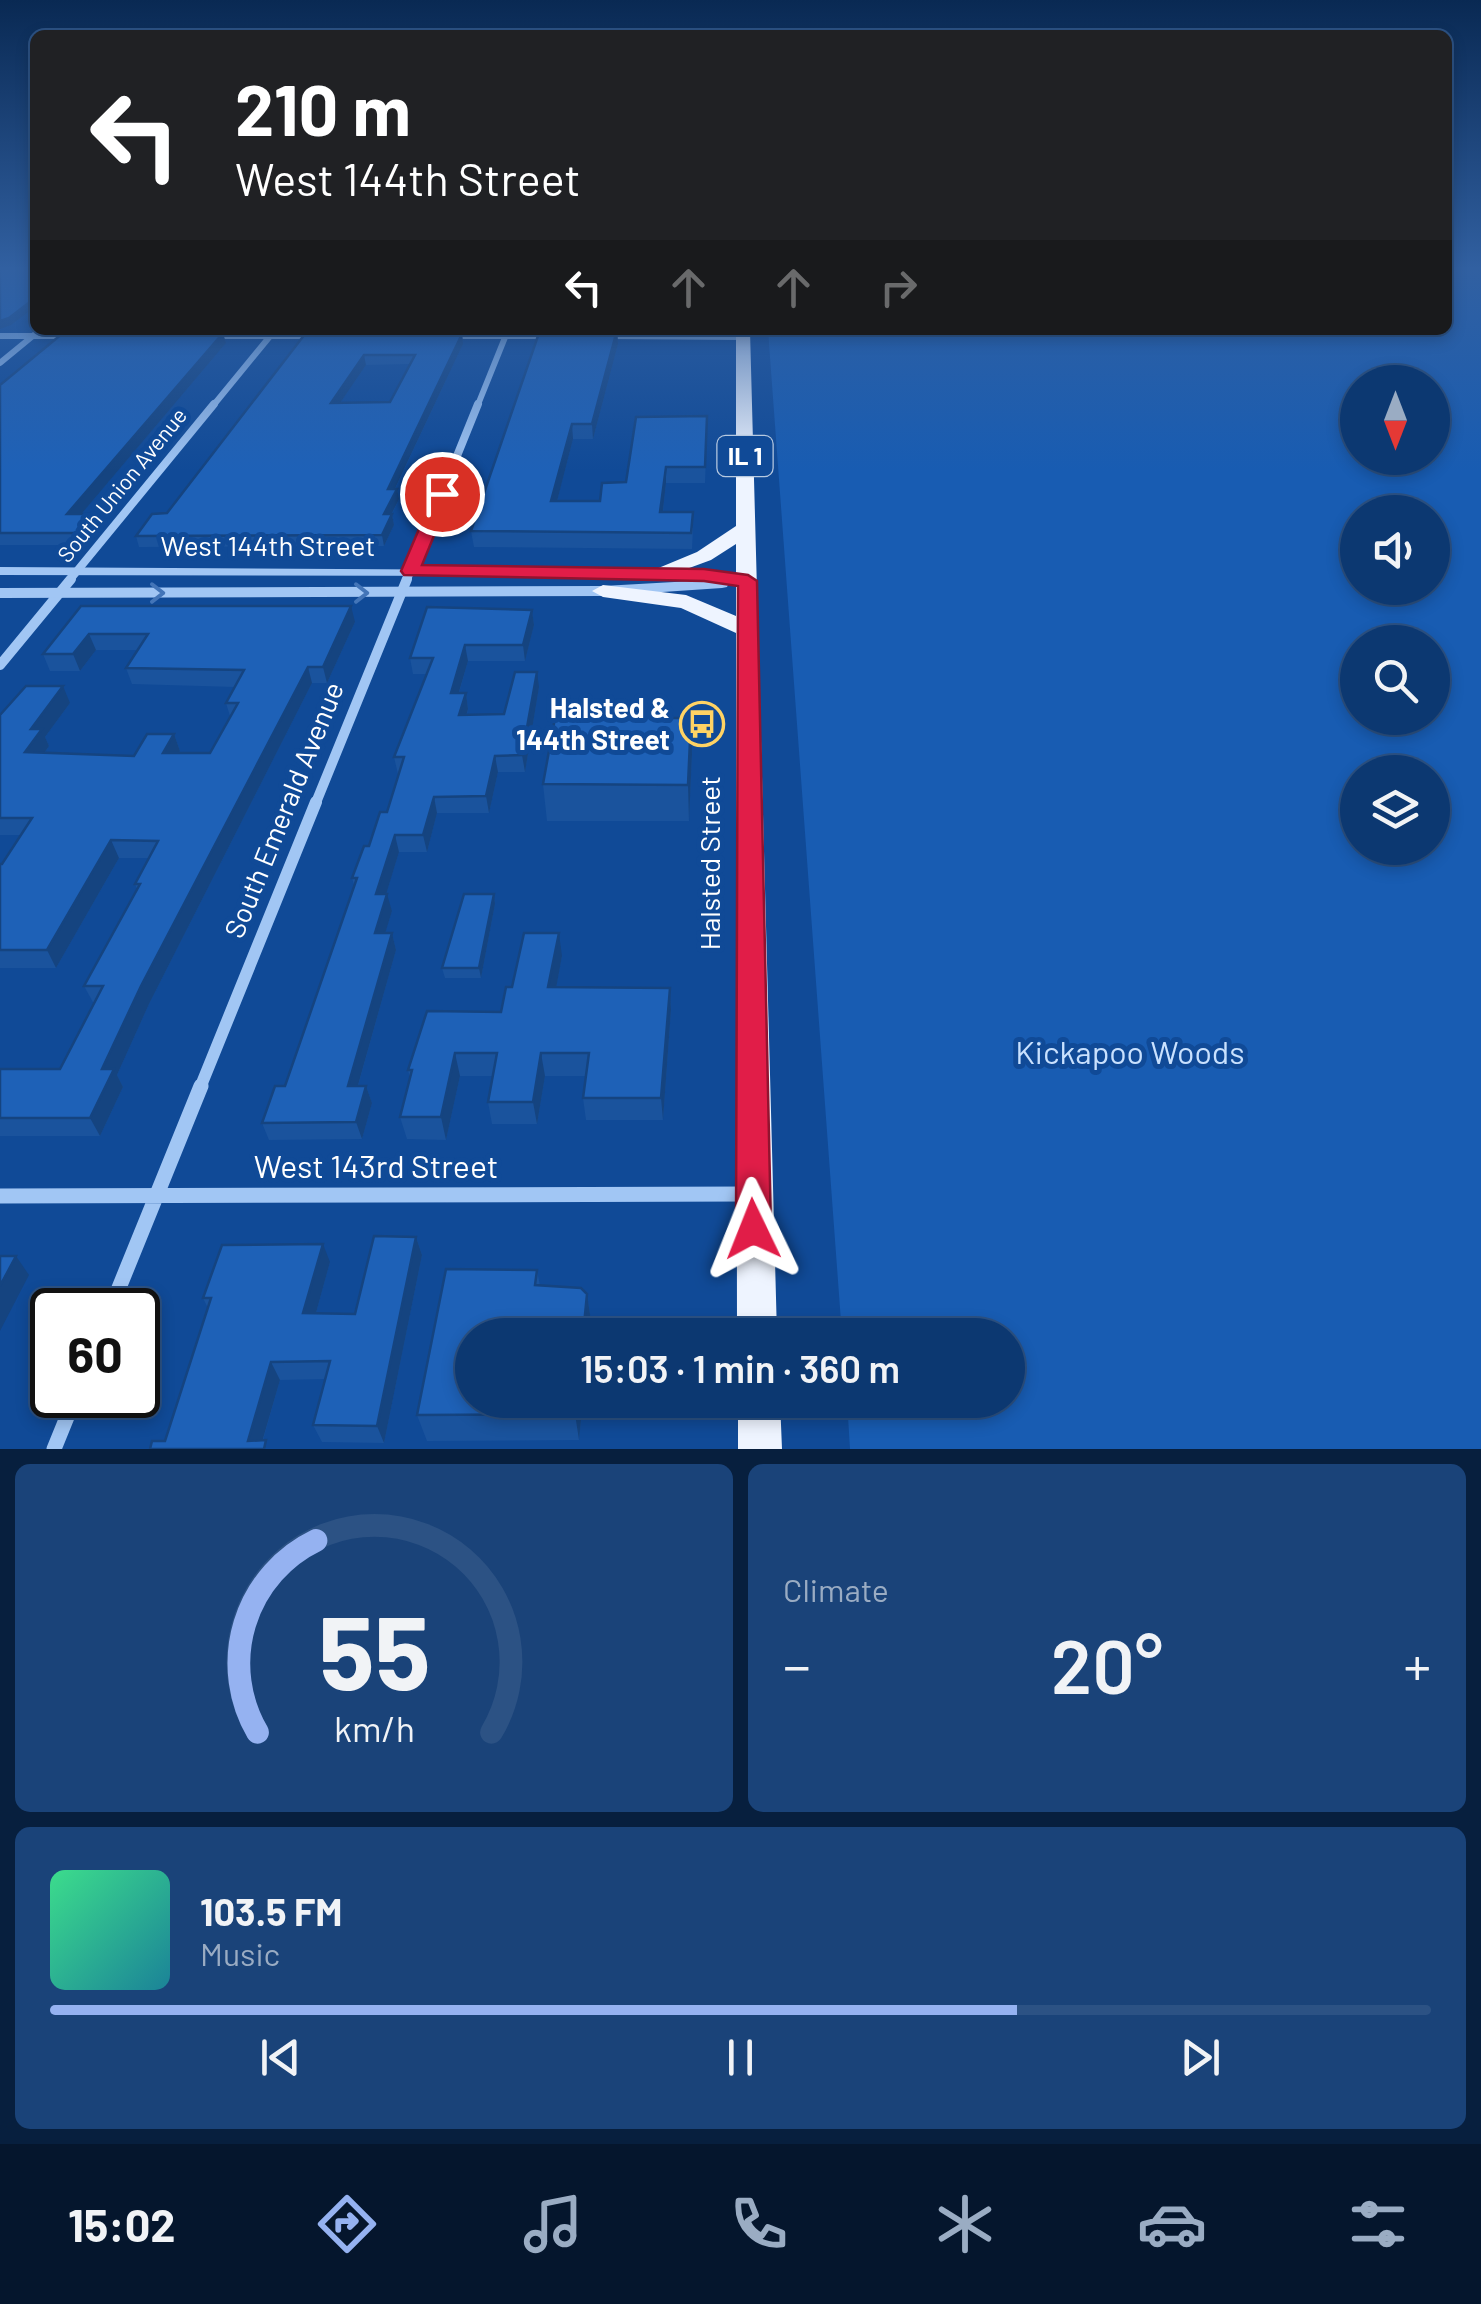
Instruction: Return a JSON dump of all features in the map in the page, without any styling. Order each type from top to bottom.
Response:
[{"type":"main road","name":"Halsted Street","points":[[743,336],[756,1318]]},
{"type":"main road","points":[[655,574],[704,556],[746,528]]},
{"type":"main road","points":[[603,591],[686,602],[748,630]]},
{"type":"main road","points":[[759,1418],[760,1449]]},
{"type":"street","points":[[0,336],[73,336]]},
{"type":"street","points":[[0,363],[33,336]]},
{"type":"street","points":[[192,336],[202,336]]},
{"type":"street","name":"South Union Avenue","points":[[0,665],[270,336]]},
{"type":"street","points":[[323,336],[330,336]]},
{"type":"street","points":[[448,336],[455,336]]},
{"type":"street","name":"South Emerald Avenue","points":[[119,1288],[506,336]]},
{"type":"street","points":[[559,336],[566,336]]},
{"type":"street","points":[[605,336],[622,336]]},
{"type":"street","name":"West 144th Street","points":[[0,571],[655,574],[748,581]]},
{"type":"street","name":"West 144th Street","points":[[0,593],[603,591],[748,581]]},
{"type":"street","name":"West 143rd Street","points":[[0,1196],[752,1194]]},
{"type":"street","points":[[54,1449],[67,1418]]},
{"type":"green space","name":"Kickapoo Woods","points":[[768,336],[1481,336],[1481,1449],[850,1449],[848,1418],[1025,1418],[1025,1318],[841,1318]]},
{"type":"building","points":[[60,336],[221,336],[67,514],[100,514],[84,533],[0,533],[0,385]]},
{"type":"building","points":[[304,336],[461,336],[388,489],[397,489],[384,514],[392,514],[382,535],[136,536],[152,514],[167,513]],"holes":[[[364,355],[415,355],[390,402],[331,403]]]},
{"type":"building","points":[[538,336],[616,336],[592,424],[572,424],[551,501],[600,501],[602,483],[626,482],[636,417],[707,416],[705,467],[666,467],[660,512],[693,512],[691,533],[471,531]]},
{"type":"building","points":[[81,606],[351,606],[323,667],[308,667],[141,986],[102,1069],[114,1069],[90,1118],[0,1118],[0,1069],[60,1069],[103,986],[84,986],[140,884],[135,884],[158,841],[111,840],[47,950],[0,950],[0,864],[32,818],[0,818],[0,715],[26,686],[63,686],[31,729],[42,729],[25,752],[134,756],[147,734],[174,734],[163,753],[210,753],[238,703],[226,703],[244,670],[126,668],[148,634],[89,634],[73,654],[43,654]]},
{"type":"building","points":[[427,607],[532,610],[523,645],[465,645],[451,693],[466,693],[459,715],[504,714],[515,672],[537,672],[522,755],[495,756],[486,796],[434,797],[423,835],[395,835],[376,894],[387,894],[375,933],[392,933],[348,1086],[366,1086],[356,1122],[262,1123],[275,1086],[285,1086],[357,878],[352,878],[364,846],[369,846],[380,812],[387,812],[404,757],[394,757],[433,658],[410,658]]},
{"type":"building","points":[[606,712],[658,712],[658,718],[691,718],[688,785],[543,784],[555,718],[605,718]]},
{"type":"building","points":[[464,894],[494,894],[479,968],[442,968]]},
{"type":"building","points":[[524,933],[559,933],[548,987],[670,988],[661,1098],[583,1098],[589,1053],[541,1053],[533,1102],[488,1102],[497,1053],[455,1053],[441,1117],[400,1117],[412,1070],[408,1070],[427,1011],[501,1012],[506,987],[512,987]]},
{"type":"building","points":[[374,1236],[416,1237],[377,1426],[313,1425],[330,1361],[271,1362],[248,1441],[266,1440],[264,1449],[150,1449],[152,1441],[165,1441],[211,1298],[203,1298],[222,1245],[323,1244],[303,1313],[355,1314]]},
{"type":"building","points":[[0,1256],[16,1256],[0,1286]]},
{"type":"building","points":[[446,1269],[537,1270],[535,1285],[581,1288],[587,1294],[585,1318],[455,1318],[455,1415],[417,1415]]},
{"type":"place","name":"Halsted & 144th Street","points":[[702,724]]},
{"type":"route","points":[[442,494],[410,571],[704,575],[748,581],[753,1229]]}]
